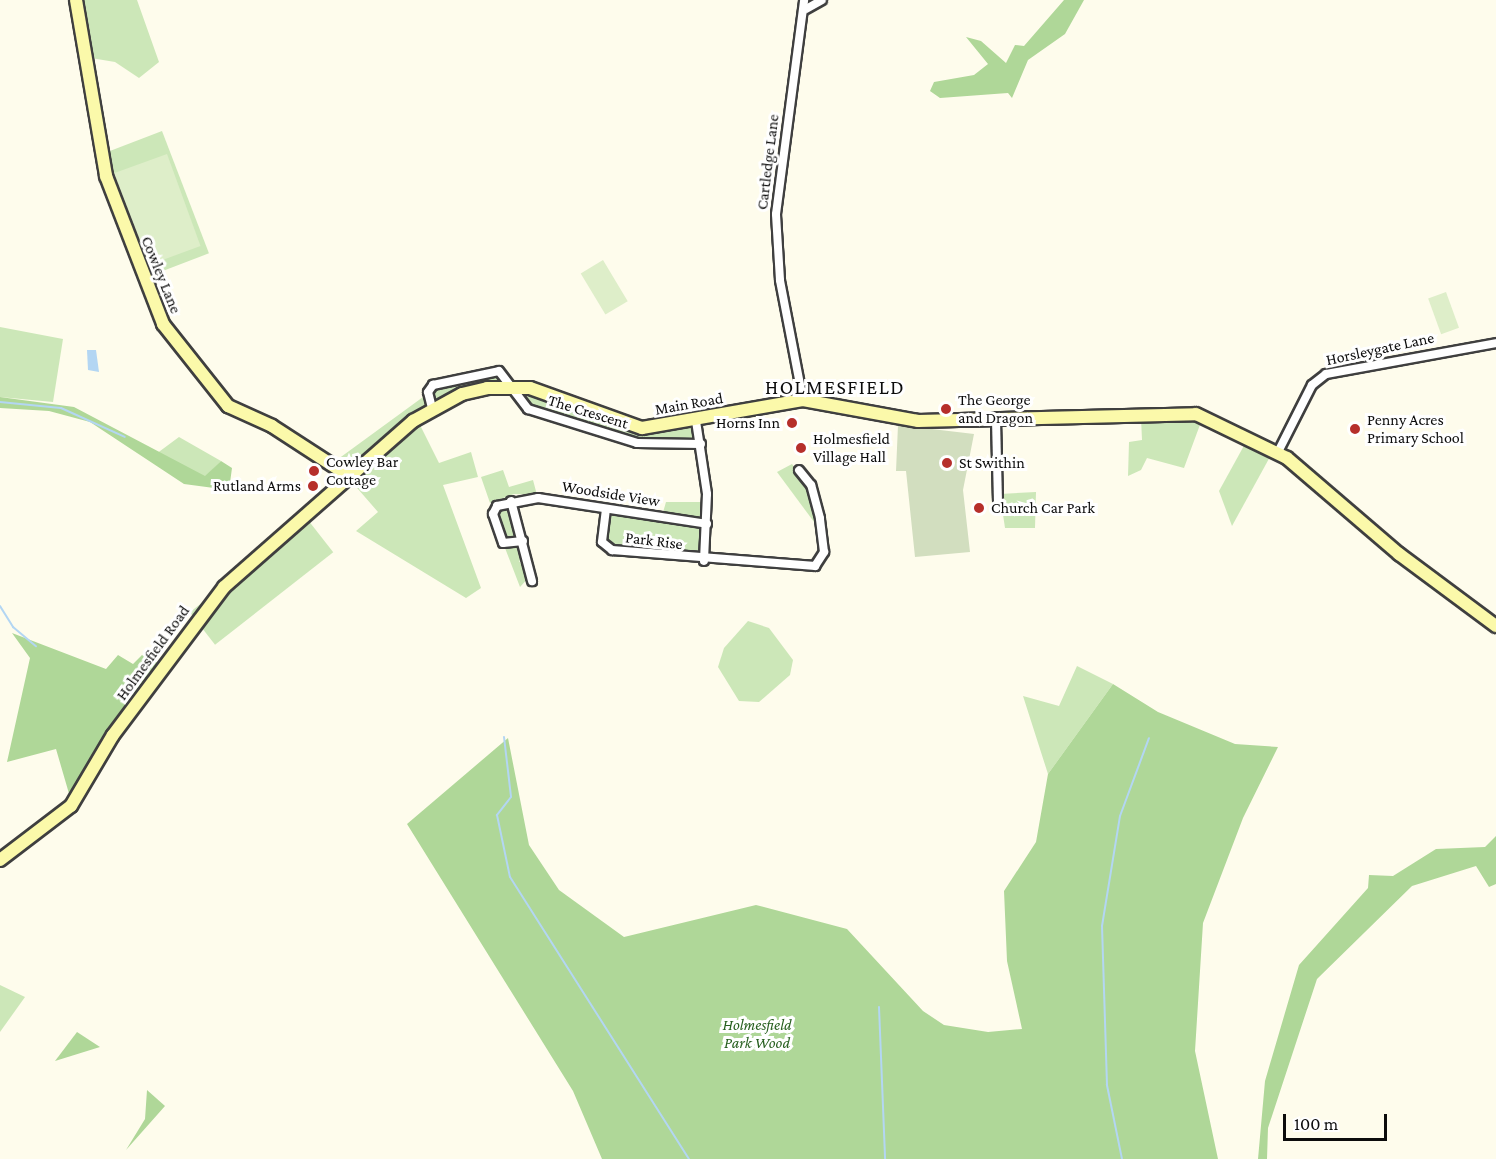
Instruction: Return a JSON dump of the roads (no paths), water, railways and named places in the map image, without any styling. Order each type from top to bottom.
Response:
[{"type":"main road","name":"Cowley Lane","points":[[76,0],[106,176],[163,324],[228,406],[272,426],[349,476]]},
{"type":"main road","name":"Main Road","points":[[349,476],[432,408],[462,394],[515,386],[642,428],[696,421],[803,400]]},
{"type":"main road","points":[[803,400],[903,420],[996,420],[1182,412],[1210,418],[1278,452],[1399,554],[1496,626]]},
{"type":"main road","name":"Holmesfield Road","points":[[0,860],[71,806],[112,735],[224,587],[349,476]]},
{"type":"street","points":[[805,5],[822,0]]},
{"type":"street","name":"Cartledge Lane","points":[[803,400],[780,280],[776,214],[805,5]]},
{"type":"street","name":"Horsleygate Lane","points":[[1278,452],[1312,385],[1326,374],[1496,344]]},
{"type":"street","name":"Main Road","points":[[432,408],[430,388],[457,377],[499,370],[515,386]]},
{"type":"street","name":"The Crescent","points":[[515,386],[528,409],[609,436],[656,446],[701,444]]},
{"type":"street","points":[[996,420],[998,501]]},
{"type":"street","points":[[696,421],[701,444],[707,524],[704,561]]},
{"type":"street","name":"Park Rise","points":[[606,509],[602,542],[607,548],[704,561],[819,564],[824,552],[820,518],[811,485],[799,470]]},
{"type":"street","name":"Woodside View","points":[[511,501],[538,498],[707,524]]},
{"type":"street","points":[[523,541],[503,543],[494,520],[494,509],[511,501],[523,541],[532,581]]},
{"type":"water","points":[[87,350],[96,350],[99,372],[88,370]]},
{"type":"waterway","points":[[0,402],[61,408],[125,437]]},
{"type":"waterway","points":[[0,606],[13,627],[36,646]]},
{"type":"waterway","points":[[504,737],[511,797],[497,815],[510,877],[689,1159]]},
{"type":"waterway","points":[[1122,1159],[1107,1085],[1102,926],[1120,816],[1149,738]]},
{"type":"waterway","points":[[879,1007],[885,1159]]},
{"type":"place","name":"The George and Dragon","points":[[946,409]]},
{"type":"place","name":"Horns Inn","points":[[792,423]]},
{"type":"place","name":"Penny Acres Primary School","points":[[1355,429]]},
{"type":"place","name":"Holmesfield Village Hall","points":[[801,448]]},
{"type":"place","name":"St Swithin","points":[[947,463]]},
{"type":"place","name":"Cowley Bar Cottage","points":[[314,471]]},
{"type":"place","name":"Rutland Arms","points":[[313,486]]},
{"type":"place","name":"Church Car Park","points":[[979,508]]},
{"type":"district","name":"HOLMESFIELD","points":[[835,387]]},
{"type":"park label","name":"Holmesfield Park Wood","points":[[757,1034]]}]
